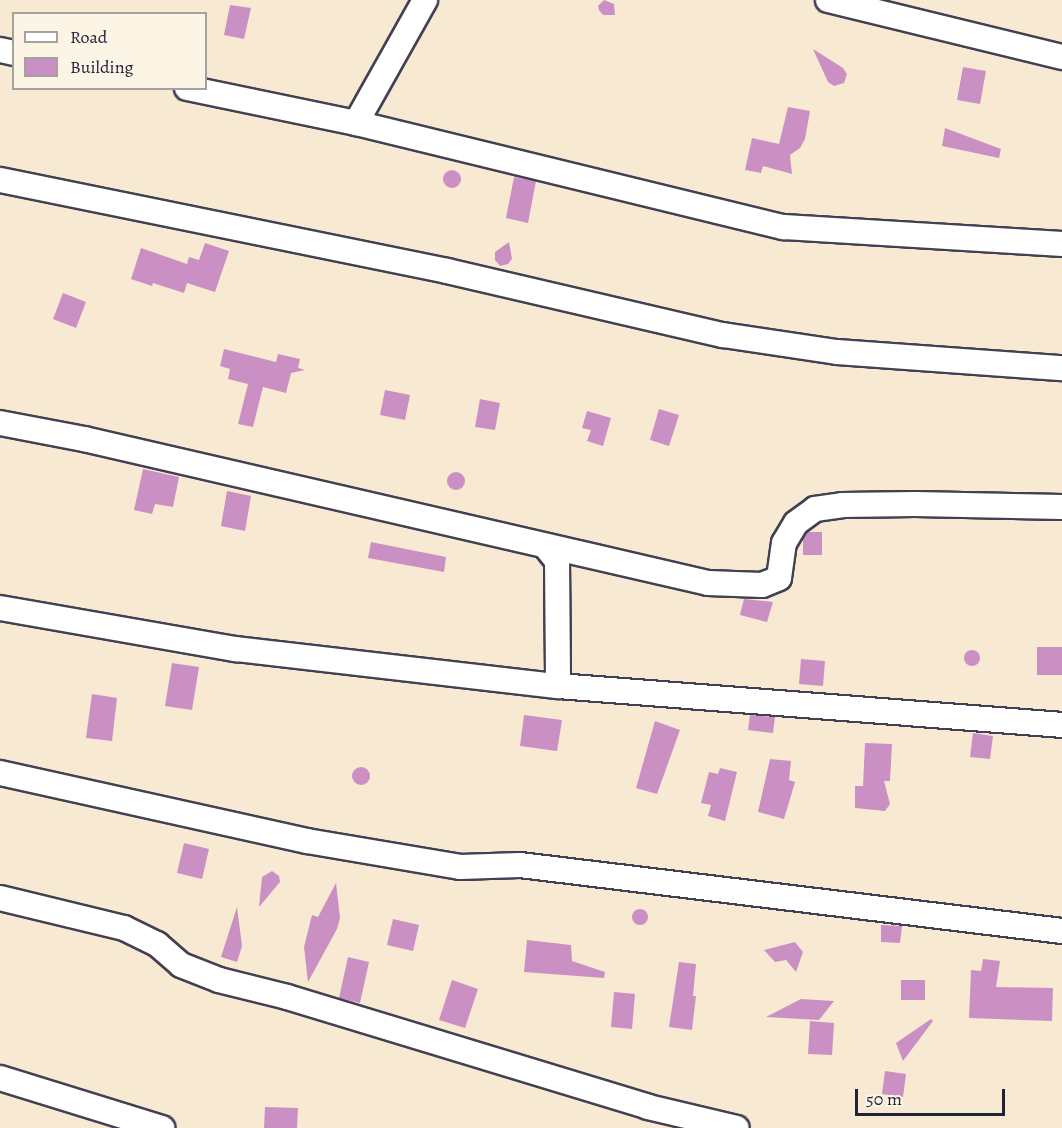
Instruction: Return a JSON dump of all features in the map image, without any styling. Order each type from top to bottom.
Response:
[{"type":"street","points":[[356,123],[425,0]]},
{"type":"street","points":[[828,0],[1062,57]]},
{"type":"street","points":[[197,90],[356,123],[784,227],[1062,244]]},
{"type":"street","points":[[0,180],[447,272],[723,335],[837,352],[1062,368]]},
{"type":"street","points":[[0,423],[84,439],[708,584],[762,585],[779,578],[784,543],[796,523],[815,509],[842,505],[915,504],[1062,507]]},
{"type":"street","points":[[545,546],[557,561],[558,686]]},
{"type":"street","points":[[0,608],[236,650],[558,686],[1062,725]]},
{"type":"street","points":[[0,773],[307,841],[460,867],[520,865],[1062,931]]},
{"type":"street","points":[[0,898],[124,928],[156,944],[181,965],[219,980],[288,996],[648,1107],[737,1128]]},
{"type":"street","points":[[0,1078],[162,1128]]},
{"type":"building","points":[[604,0],[614,4],[615,15],[603,15],[599,10],[598,6]]},
{"type":"building","points":[[230,5],[251,8],[244,39],[224,35]]},
{"type":"building","points":[[813,49],[843,68],[847,74],[844,83],[834,86],[828,82]]},
{"type":"building","points":[[963,67],[986,71],[980,104],[957,100]]},
{"type":"building","points":[[788,107],[810,111],[805,139],[800,148],[790,155],[792,174],[763,166],[761,173],[745,170],[752,138],[779,144]]},
{"type":"building","points":[[945,128],[1001,149],[999,158],[942,146]]},
{"type":"building","points":[[452,170],[458,173],[461,179],[458,185],[452,188],[446,185],[443,179],[446,173]]},
{"type":"building","points":[[514,177],[536,181],[528,223],[506,218]]},
{"type":"building","points":[[509,242],[512,259],[508,264],[500,266],[495,260],[495,252]]},
{"type":"building","points":[[205,243],[229,251],[215,292],[187,283],[184,293],[131,279],[141,248],[187,264],[189,257],[199,260]]},
{"type":"building","points":[[63,293],[86,302],[76,328],[53,319]]},
{"type":"building","points":[[224,349],[276,362],[278,354],[300,359],[298,368],[305,370],[291,373],[286,393],[263,387],[253,427],[238,424],[248,384],[228,379],[230,369],[220,366]]},
{"type":"building","points":[[385,390],[410,395],[405,420],[380,415]]},
{"type":"building","points":[[480,399],[500,403],[495,430],[475,427]]},
{"type":"building","points":[[659,409],[679,415],[669,446],[650,440]]},
{"type":"building","points":[[587,411],[611,418],[603,446],[587,441],[591,430],[582,428]]},
{"type":"building","points":[[143,469],[179,477],[173,507],[155,504],[152,514],[134,510]]},
{"type":"building","points":[[456,472],[462,475],[465,481],[462,487],[456,490],[450,487],[447,481],[450,475]]},
{"type":"building","points":[[227,491],[251,496],[245,531],[221,526]]},
{"type":"building","points":[[808,532],[822,532],[822,555],[803,555],[803,538]]},
{"type":"building","points":[[371,542],[446,557],[444,572],[368,558]]},
{"type":"building","points":[[744,599],[773,602],[767,622],[740,615]]},
{"type":"building","points":[[1037,647],[1062,647],[1062,675],[1037,675]]},
{"type":"building","points":[[972,650],[978,652],[980,658],[978,664],[972,666],[966,664],[964,658],[966,652]]},
{"type":"building","points":[[801,659],[825,661],[823,686],[799,684]]},
{"type":"building","points":[[172,663],[199,667],[192,710],[165,706]]},
{"type":"building","points":[[92,694],[117,698],[112,741],[86,738]]},
{"type":"building","points":[[524,715],[562,720],[557,751],[520,746]]},
{"type":"building","points":[[750,715],[775,717],[773,733],[748,730]]},
{"type":"building","points":[[655,721],[680,730],[657,794],[636,788]]},
{"type":"building","points":[[973,733],[993,736],[990,759],[970,757]]},
{"type":"building","points":[[865,743],[892,744],[890,781],[884,781],[890,804],[885,811],[855,808],[855,786],[863,786]]},
{"type":"building","points":[[770,759],[791,761],[789,780],[795,782],[784,819],[758,812]]},
{"type":"building","points":[[361,767],[367,770],[370,776],[367,782],[361,785],[355,782],[352,776],[355,770]]},
{"type":"building","points":[[720,768],[737,772],[725,821],[708,816],[711,805],[701,803],[709,772],[718,774]]},
{"type":"building","points":[[184,843],[209,849],[202,879],[177,873]]},
{"type":"building","points":[[272,871],[279,876],[280,882],[259,907],[262,877]]},
{"type":"building","points":[[336,883],[340,918],[337,929],[308,982],[304,947],[312,915],[318,917]]},
{"type":"building","points":[[237,907],[242,946],[237,962],[221,957]]},
{"type":"building","points":[[640,909],[646,911],[648,917],[646,923],[640,925],[634,923],[632,917],[634,911]]},
{"type":"building","points":[[393,919],[419,925],[413,951],[387,945]]},
{"type":"building","points":[[881,925],[902,926],[900,943],[881,942]]},
{"type":"building","points":[[527,940],[571,945],[572,961],[605,972],[604,978],[524,972]]},
{"type":"building","points":[[795,942],[803,952],[796,972],[786,960],[775,962],[764,950]]},
{"type":"building","points":[[348,957],[369,962],[360,1003],[339,998]]},
{"type":"building","points":[[983,959],[1000,961],[996,987],[1053,988],[1052,1021],[969,1018],[971,970],[981,971]]},
{"type":"building","points":[[679,962],[696,964],[693,996],[696,996],[692,1030],[669,1027]]},
{"type":"building","points":[[452,980],[478,989],[465,1028],[439,1020]]},
{"type":"building","points":[[901,980],[925,980],[925,1000],[901,1000]]},
{"type":"building","points":[[614,992],[635,994],[632,1029],[611,1027]]},
{"type":"building","points":[[801,999],[834,1001],[819,1020],[766,1017]]},
{"type":"building","points":[[931,1019],[933,1021],[903,1061],[896,1043]]},
{"type":"building","points":[[810,1021],[834,1023],[832,1055],[808,1054]]},
{"type":"building","points":[[885,1071],[906,1074],[903,1097],[882,1094]]},
{"type":"building","points":[[265,1107],[298,1108],[297,1128],[264,1128]]}]
